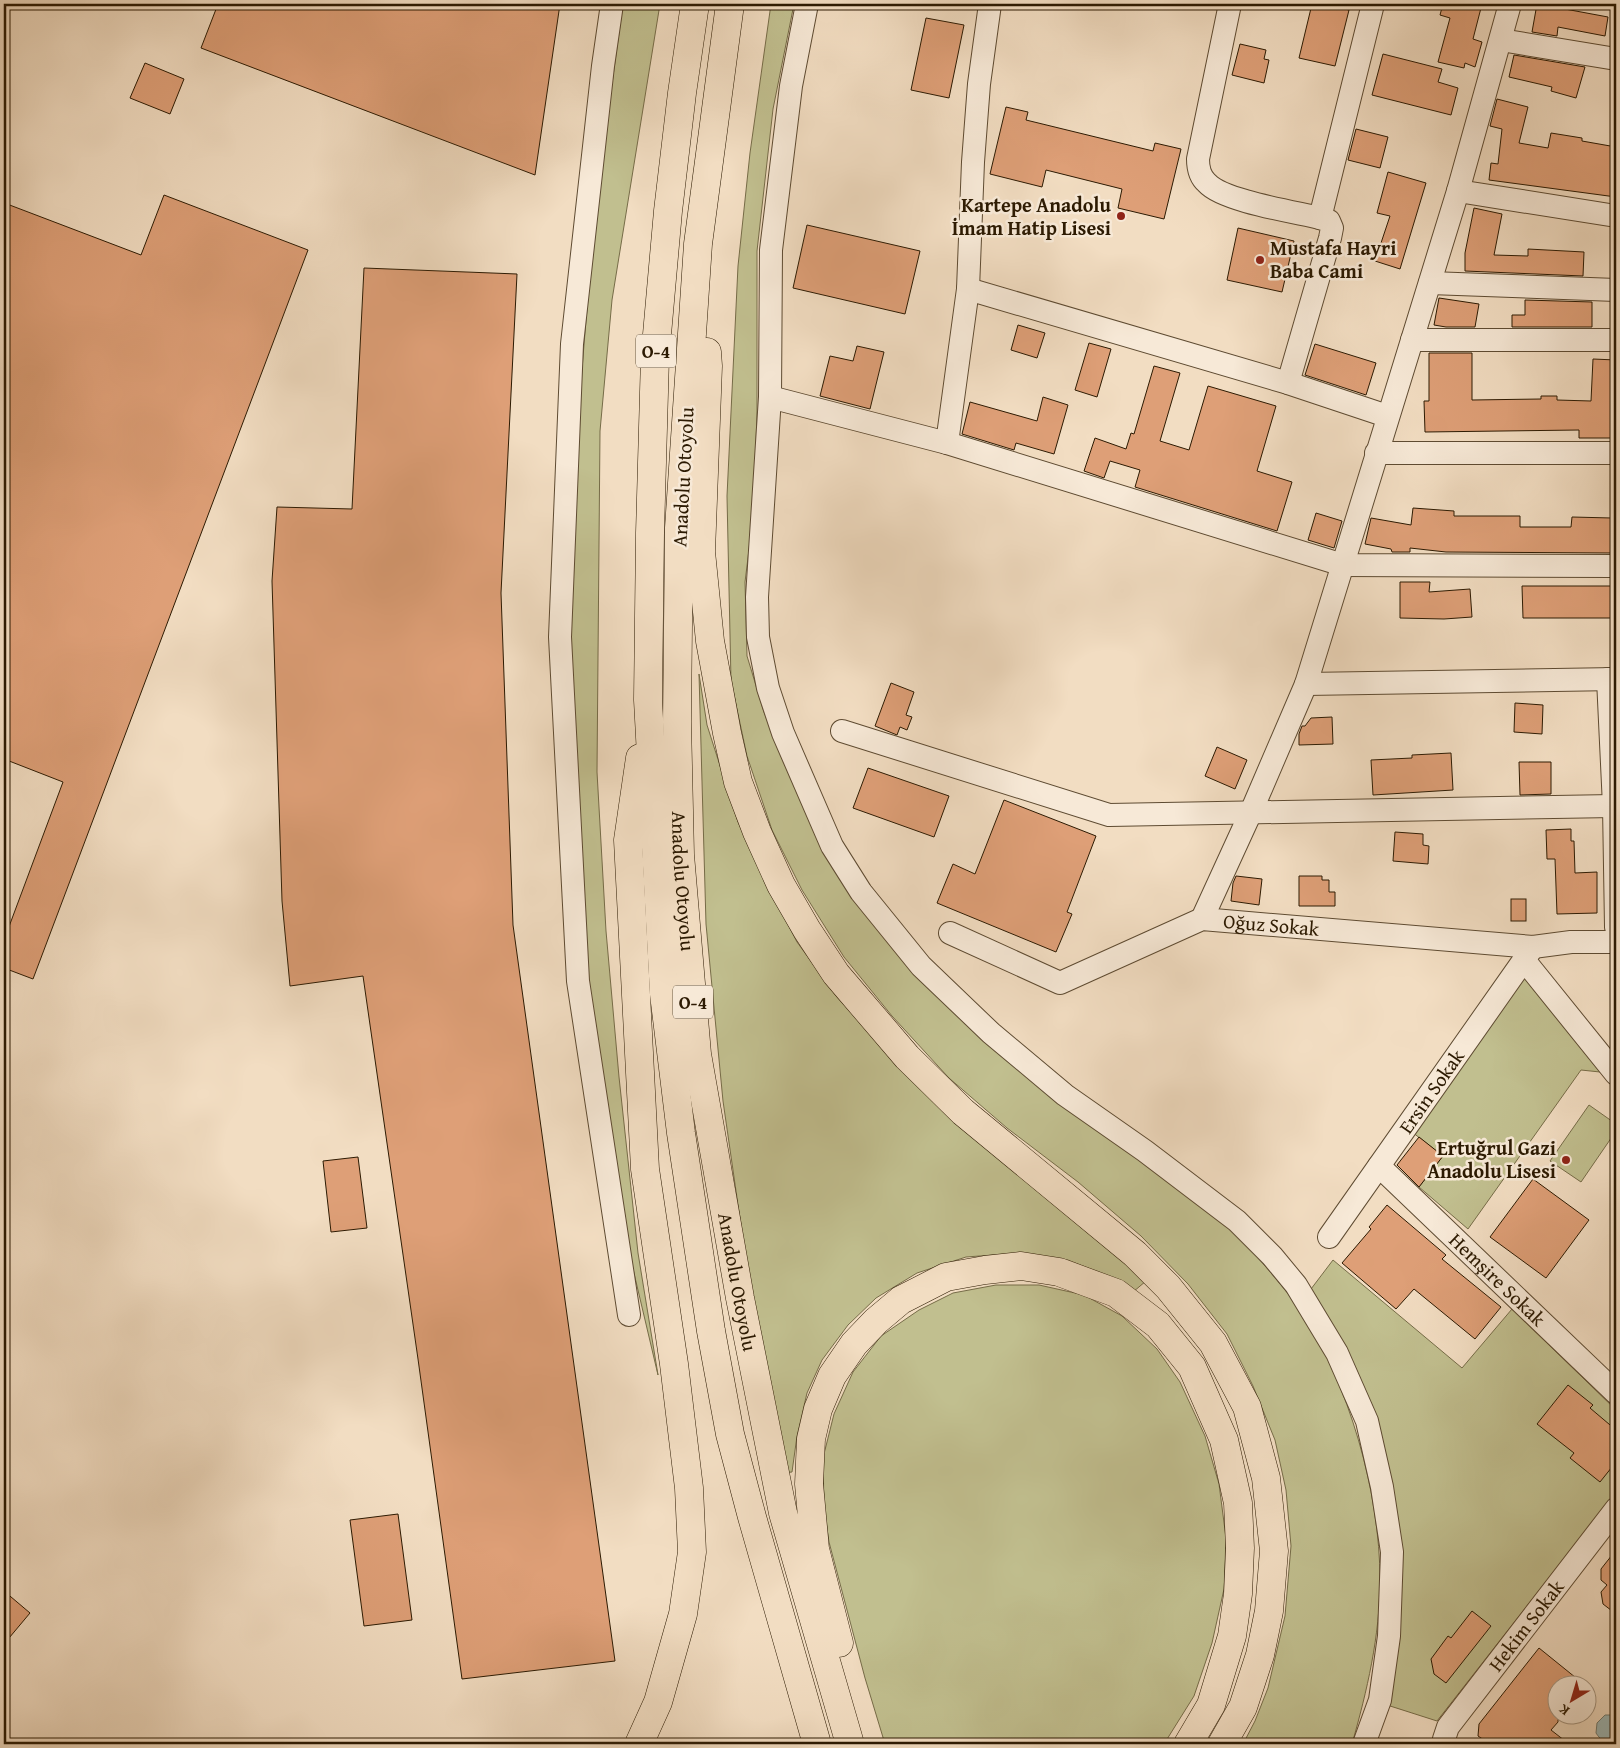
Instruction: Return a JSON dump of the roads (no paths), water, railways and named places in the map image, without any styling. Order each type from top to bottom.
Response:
[{"type":"highway","name":"Anadolu Otoyolu","points":[[694,4],[669,201],[656,357],[650,533],[648,700],[664,994],[681,1133],[711,1331],[730,1434],[757,1536],[817,1744]]},
{"type":"highway","name":"Anadolu Otoyolu","points":[[730,4],[698,244],[679,528],[677,722],[680,855],[697,1054],[740,1298],[783,1513],[850,1744]]},
{"type":"highway","points":[[698,244],[708,366],[701,552],[710,641],[738,782],[757,832],[781,885],[807,930],[836,974],[906,1057],[963,1112],[1135,1254],[1168,1287],[1213,1343],[1247,1407],[1266,1478],[1274,1552],[1269,1611],[1260,1655],[1243,1707],[1222,1744]]},
{"type":"highway","points":[[639,1744],[658,1702],[683,1614],[692,1552],[689,1488],[674,1364],[645,1169],[628,840],[648,700]]},
{"type":"highway","points":[[861,1744],[842,1654],[816,1549],[809,1484],[811,1439],[818,1409],[832,1376],[854,1344],[876,1321],[901,1300],[946,1278],[985,1270],[1021,1266],[1059,1272],[1116,1292],[1158,1325],[1192,1367],[1224,1440],[1238,1503],[1240,1548],[1238,1594],[1232,1636],[1211,1705],[1188,1744]]},
{"type":"street","points":[[612,4],[603,66],[572,344],[560,638],[578,981],[629,1315]]},
{"type":"street","points":[[807,4],[792,86],[771,250],[770,397],[757,597],[758,637],[768,688],[783,733],[832,846],[861,892],[921,966],[991,1033],[1065,1095],[1145,1151],[1237,1221],[1272,1256],[1296,1285],[1337,1353],[1367,1421],[1382,1487],[1392,1552],[1389,1636],[1380,1700],[1364,1744]]},
{"type":"street","points":[[947,443],[968,289],[973,162],[978,94],[990,4]]},
{"type":"street","points":[[1230,4],[1198,159],[1202,176],[1207,184],[1217,191],[1232,197],[1320,218],[1329,221],[1332,228],[1288,383]]},
{"type":"street","points":[[1320,218],[1373,4]]},
{"type":"street","points":[[1202,919],[1252,812],[1306,684],[1458,191],[1510,4]]},
{"type":"street","points":[[1501,40],[1616,59]]},
{"type":"street","points":[[1458,191],[1616,216]]},
{"type":"street","points":[[1430,283],[1616,290]]},
{"type":"street","points":[[968,289],[1288,383],[1388,416]]},
{"type":"street","points":[[1412,340],[1616,340]]},
{"type":"street","points":[[770,397],[947,443],[1343,565],[1616,566]]},
{"type":"street","points":[[1376,453],[1616,453]]},
{"type":"street","points":[[1306,684],[1612,679],[1616,927]]},
{"type":"street","points":[[842,731],[1108,815],[1614,806]]},
{"type":"street","name":"Oğuz Sokak","points":[[950,933],[1060,983],[1202,919],[1528,954],[1571,942],[1616,942]]},
{"type":"street","points":[[1528,954],[1616,1074]]},
{"type":"street","name":"Ersin Sokak","points":[[1329,1237],[1528,954]]},
{"type":"street","name":"Hemşire Sokak","points":[[1379,1166],[1616,1393]]},
{"type":"street","name":"Hekim Sokak","points":[[1446,1744],[1444,1739],[1448,1727],[1616,1509]]},
{"type":"water","points":[[1605,1715],[1616,1718],[1616,1744],[1604,1742],[1600,1738],[1596,1733],[1598,1722]]},
{"type":"place","name":"Kartepe Anadolu İmam Hatip Lisesi","points":[[1121,216]]},
{"type":"place","name":"Mustafa Hayri Baba Cami","points":[[1260,260]]},
{"type":"place","name":"Ertuğrul Gazi Anadolu Lisesi","points":[[1566,1160]]}]
